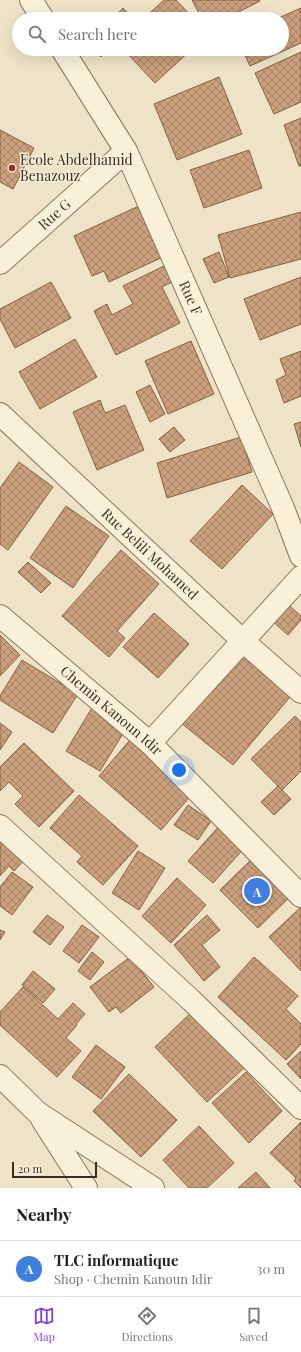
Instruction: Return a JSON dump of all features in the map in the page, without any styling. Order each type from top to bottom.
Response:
[{"type":"street","points":[[31,0],[39,12]]},
{"type":"street","name":"Rue F","points":[[66,56],[126,150],[280,501],[301,556]]},
{"type":"street","name":"Rue G","points":[[0,262],[126,150]]},
{"type":"street","name":"Rue Belili Mohamed","points":[[0,414],[243,641],[301,692]]},
{"type":"street","points":[[150,743],[301,577]]},
{"type":"street","name":"Chemin Kanoun Idir","points":[[0,616],[150,743],[301,896]]},
{"type":"street","points":[[0,826],[192,1001],[301,1108]]},
{"type":"street","points":[[0,1076],[38,1113],[153,1188]]},
{"type":"street","points":[[38,1113],[86,1188]]},
{"type":"building","points":[[164,0],[176,0],[187,12],[151,12]]},
{"type":"building","points":[[192,0],[260,1],[239,12],[198,12]]},
{"type":"building","points":[[123,8],[127,12],[119,12]]},
{"type":"building","points":[[301,8],[301,43],[289,48],[289,13]]},
{"type":"building","points":[[301,52],[301,102],[274,114],[255,73]]},
{"type":"building","points":[[130,56],[184,56],[155,83]]},
{"type":"building","points":[[245,56],[272,56],[250,66]]},
{"type":"building","points":[[219,77],[242,134],[177,160],[154,104]]},
{"type":"building","points":[[301,118],[301,166],[299,166],[284,125]]},
{"type":"building","name":"Ecole Abdelhamid Benazouz","points":[[0,130],[34,148],[13,189],[0,182]]},
{"type":"building","points":[[249,150],[262,188],[204,208],[190,170]]},
{"type":"building","points":[[141,205],[165,256],[109,282],[104,271],[92,276],[74,236]]},
{"type":"building","points":[[301,212],[301,259],[230,278],[218,235]]},
{"type":"building","points":[[219,252],[229,277],[214,283],[203,259]]},
{"type":"building","points":[[166,265],[174,281],[162,287],[180,323],[116,355],[94,311],[107,304],[112,315],[133,304],[123,286]]},
{"type":"building","points":[[301,277],[301,324],[260,340],[244,299]]},
{"type":"building","points":[[51,282],[71,318],[15,348],[0,319],[0,309]]},
{"type":"building","points":[[75,339],[97,377],[40,409],[19,372]]},
{"type":"building","points":[[191,341],[214,394],[168,414],[145,361]]},
{"type":"building","points":[[301,351],[301,396],[284,403],[276,380],[286,375],[280,359]]},
{"type":"building","points":[[150,385],[165,414],[150,422],[136,392]]},
{"type":"building","points":[[100,400],[105,413],[125,405],[144,450],[97,470],[73,412]]},
{"type":"building","points":[[301,422],[301,447],[294,424]]},
{"type":"building","points":[[174,427],[185,440],[170,452],[159,439]]},
{"type":"building","points":[[241,437],[252,472],[167,498],[157,463]]},
{"type":"building","points":[[19,462],[53,487],[8,550],[0,544],[0,488]]},
{"type":"building","points":[[242,485],[273,514],[222,569],[190,541]]},
{"type":"building","points":[[66,506],[109,536],[73,588],[30,558]]},
{"type":"building","points":[[121,550],[159,584],[117,631],[125,638],[109,657],[62,616]]},
{"type":"building","points":[[28,562],[51,583],[41,593],[18,572]]},
{"type":"building","points":[[285,602],[301,616],[301,620],[288,635],[270,619]]},
{"type":"building","points":[[154,613],[189,644],[158,678],[123,647]]},
{"type":"building","points":[[0,635],[20,655],[0,676]]},
{"type":"building","points":[[243,647],[295,691],[233,765],[180,722]]},
{"type":"building","points":[[22,660],[78,694],[53,733],[0,700],[0,696]]},
{"type":"building","points":[[93,706],[127,727],[100,771],[66,751]]},
{"type":"building","points":[[295,716],[301,722],[301,771],[282,790],[251,759]]},
{"type":"building","points":[[0,723],[12,732],[0,750]]},
{"type":"building","points":[[130,740],[194,792],[161,830],[99,776]]},
{"type":"building","points":[[24,743],[74,791],[39,827],[15,804],[23,796],[9,782],[0,791],[0,767]]},
{"type":"building","points":[[278,786],[291,799],[274,815],[261,802]]},
{"type":"building","points":[[79,795],[138,846],[103,885],[77,862],[82,856],[50,828]]},
{"type":"building","points":[[188,805],[211,821],[198,840],[174,825]]},
{"type":"building","points":[[220,825],[245,847],[213,883],[188,861]]},
{"type":"building","points":[[0,830],[28,856],[14,871],[9,866],[0,876]]},
{"type":"building","points":[[138,851],[165,868],[139,910],[112,893]]},
{"type":"building","points":[[257,854],[295,892],[258,928],[220,890]]},
{"type":"building","points":[[12,872],[33,887],[12,915],[0,906],[0,887]]},
{"type":"building","points":[[177,878],[206,905],[171,943],[142,916]]},
{"type":"building","points":[[301,907],[301,971],[269,937]]},
{"type":"building","points":[[47,915],[64,927],[50,945],[33,932]]},
{"type":"building","points":[[207,915],[220,930],[202,945],[220,967],[204,981],[174,945]]},
{"type":"building","points":[[82,925],[99,937],[79,963],[63,951]]},
{"type":"building","points":[[0,930],[5,932],[0,940]]},
{"type":"building","points":[[92,952],[104,962],[90,980],[78,971]]},
{"type":"building","points":[[130,957],[154,987],[121,1013],[116,1007],[109,1012],[90,987]]},
{"type":"building","points":[[254,957],[298,996],[286,1009],[301,1024],[301,1044],[286,1060],[218,997]]},
{"type":"building","points":[[33,971],[55,989],[43,1003],[22,985]]},
{"type":"building","points":[[23,987],[58,1019],[73,1003],[85,1014],[66,1038],[81,1051],[57,1077],[0,1025],[0,1012]]},
{"type":"building","points":[[195,1009],[247,1065],[207,1102],[155,1047]]},
{"type":"building","points":[[96,1045],[125,1067],[101,1099],[72,1077]]},
{"type":"building","points":[[301,1051],[301,1079],[287,1064]]},
{"type":"building","points":[[246,1072],[282,1111],[249,1143],[212,1103]]},
{"type":"building","points":[[129,1074],[177,1120],[141,1157],[93,1111]]},
{"type":"building","points":[[301,1122],[301,1188],[294,1181],[296,1178],[270,1153]]},
{"type":"building","points":[[199,1126],[234,1163],[207,1188],[189,1188],[163,1160]]},
{"type":"building","points":[[256,1172],[270,1188],[238,1188]]},
{"type":"place","name":"Ecole Abdelhamid Benazouz","points":[[12,168]]},
{"type":"place","name":"TLC informatique","points":[[257,891]]}]
